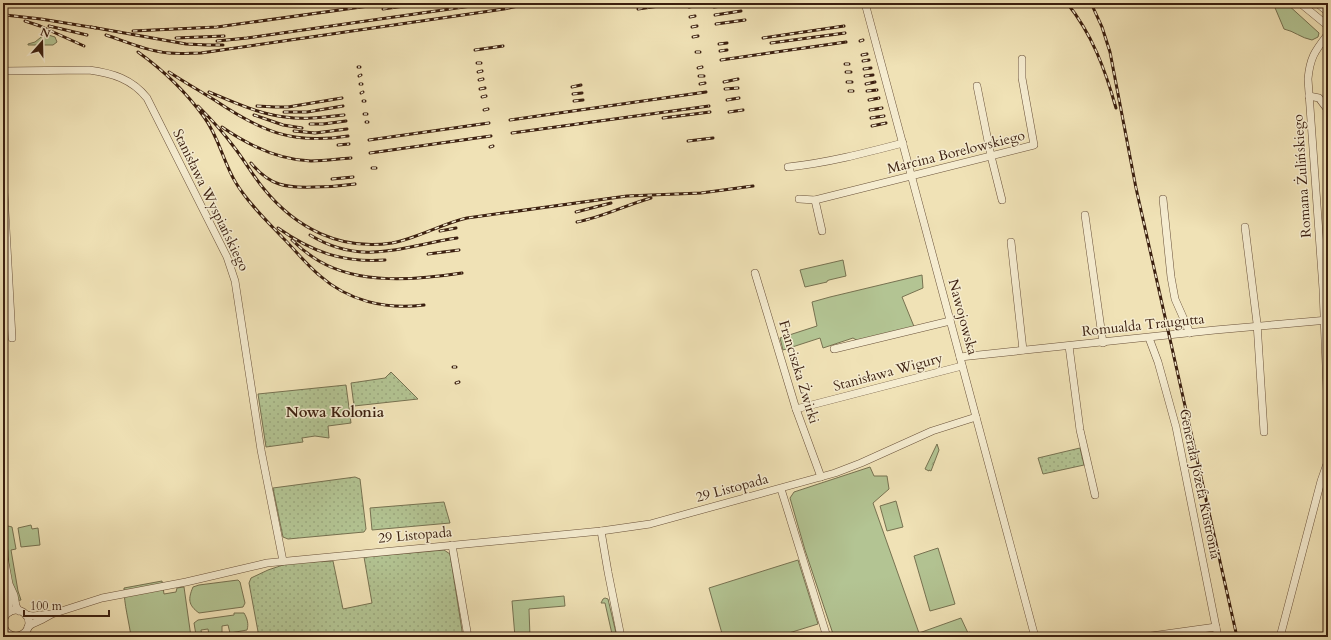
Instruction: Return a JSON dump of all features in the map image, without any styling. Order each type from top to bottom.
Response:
[{"type":"street","name":"Nawojowska","points":[[865,3],[1035,637]]},
{"type":"street","points":[[1300,3],[1328,26]]},
{"type":"street","points":[[1317,3],[1328,12]]},
{"type":"street","name":"Romana Żulińskiego","points":[[1328,34],[1316,50],[1310,64],[1308,79],[1326,320],[1328,416]]},
{"type":"street","name":"Marcina Borelowskiego","points":[[799,199],[816,200],[1034,145],[1022,78],[1022,60]]},
{"type":"street","name":"Stanisława Wyspiańskiego","points":[[3,70],[89,70],[103,72],[126,80],[137,87],[147,98],[227,257],[234,276],[261,450],[283,561]]},
{"type":"street","points":[[977,86],[991,156],[1002,200]]},
{"type":"street","points":[[1309,96],[1319,98],[1328,110]]},
{"type":"street","points":[[788,168],[850,157],[903,143]]},
{"type":"street","points":[[3,174],[12,338]]},
{"type":"street","points":[[1163,199],[1171,277],[1175,299],[1190,334]]},
{"type":"street","points":[[816,200],[822,231]]},
{"type":"street","points":[[1084,215],[1103,343]]},
{"type":"street","points":[[1245,227],[1258,326],[1264,432]]},
{"type":"street","points":[[1011,242],[1023,350]]},
{"type":"street","name":"Franciszka Żwirki","points":[[755,273],[796,409],[821,477]]},
{"type":"street","name":"Romualda Traugutta","points":[[960,357],[1326,320]]},
{"type":"street","points":[[834,349],[950,321]]},
{"type":"street","name":"Generała Józefa Kustronia","points":[[1149,338],[1158,362],[1176,427],[1218,637]]},
{"type":"street","points":[[1069,346],[1080,430],[1095,495]]},
{"type":"street","name":"Stanisława Wigury","points":[[796,409],[962,366]]},
{"type":"street","name":"29 Listopada","points":[[26,615],[33,616],[52,614],[102,598],[186,582],[252,566],[283,561],[601,531],[650,524],[821,477],[862,463],[932,432],[976,416]]},
{"type":"street","points":[[1280,637],[1321,481],[1328,461]]},
{"type":"street","name":"29 Listopada","points":[[780,488],[827,637]]},
{"type":"street","points":[[601,531],[621,637]]},
{"type":"street","points":[[452,545],[468,637]]},
{"type":"street","points":[[3,552],[9,584],[9,612],[3,620],[3,624],[8,633],[17,636],[25,632],[28,620],[26,615],[19,611],[9,612]]},
{"type":"street","points":[[9,584],[14,595],[15,604],[19,611]]},
{"type":"street","name":"29 Listopada","points":[[25,632],[34,622],[44,619],[52,614]]},
{"type":"street","points":[[1144,637],[1216,627]]},
{"type":"green space","points":[[1273,3],[1286,3],[1319,33],[1318,37],[1312,40],[1284,29]]},
{"type":"green space","points":[[45,34],[55,37],[57,42],[53,45],[28,45],[35,42]]},
{"type":"green space","points":[[843,260],[846,276],[805,287],[800,270]]},
{"type":"green space","points":[[922,275],[923,288],[902,297],[915,329],[860,342],[853,338],[823,348],[820,338],[783,350],[780,338],[817,326],[812,302]]},
{"type":"green space","points":[[391,372],[418,399],[354,406],[351,383],[385,378]]},
{"type":"green space","points":[[346,385],[351,423],[328,426],[329,438],[315,436],[302,438],[303,442],[266,447],[258,394]]},
{"type":"green space","points":[[937,444],[939,450],[931,471],[929,471],[925,469]]},
{"type":"green space","points":[[1080,448],[1084,465],[1043,474],[1038,458]]},
{"type":"green space","points":[[870,467],[874,476],[887,476],[889,489],[873,503],[919,633],[961,618],[968,633],[970,632],[970,637],[834,637],[805,550],[790,498],[794,492]]},
{"type":"green space","points":[[355,477],[360,479],[366,529],[364,532],[288,539],[283,537],[273,488]]},
{"type":"green space","points":[[896,501],[903,527],[887,531],[880,506]]},
{"type":"green space","points":[[444,502],[450,523],[372,530],[370,508]]},
{"type":"green space","points":[[31,525],[32,529],[38,528],[40,545],[21,547],[18,528]]},
{"type":"green space","points":[[3,527],[12,527],[16,549],[11,550],[21,600],[15,601],[9,570],[8,551],[3,531]]},
{"type":"green space","points":[[938,548],[955,604],[930,611],[914,556]]},
{"type":"green space","points":[[444,550],[450,554],[463,637],[259,637],[249,583],[251,578],[268,570],[289,563],[333,561],[343,609],[372,603],[364,557]]},
{"type":"green space","points":[[798,560],[818,624],[776,637],[723,637],[709,588]]},
{"type":"green space","points":[[238,580],[240,582],[245,603],[243,607],[199,613],[190,602],[190,595],[193,587]]},
{"type":"green space","points":[[162,581],[164,594],[176,592],[177,588],[184,587],[191,637],[131,637],[124,588]]},
{"type":"green space","points":[[564,596],[565,606],[529,609],[530,637],[515,637],[512,601]]},
{"type":"green space","points":[[605,598],[608,599],[616,633],[612,634],[605,603],[601,603]]},
{"type":"green space","points":[[234,613],[244,613],[248,626],[247,630],[230,633],[228,625],[222,626],[222,633],[209,635],[208,629],[201,630],[202,636],[196,635],[194,623],[198,620],[234,615]]},
{"type":"railway","points":[[3,5],[16,3]]},
{"type":"railway","points":[[133,31],[217,27],[390,3]]},
{"type":"railway","points":[[383,9],[425,3]]},
{"type":"railway","points":[[217,41],[492,3]]},
{"type":"railway","points":[[106,35],[137,46],[161,52],[201,53],[504,9],[531,3]]},
{"type":"railway","points":[[638,9],[680,3]]},
{"type":"railway","points":[[1067,3],[1084,27],[1097,52],[1116,108]]},
{"type":"railway","points":[[1091,3],[1102,27],[1110,52],[1136,188],[1237,637]]},
{"type":"railway","points":[[714,7],[735,4]]},
{"type":"railway","points":[[689,7],[694,6]]},
{"type":"railway","points":[[715,15],[741,11]]},
{"type":"railway","points":[[5,15],[96,28]]},
{"type":"railway","points":[[690,17],[695,16]]},
{"type":"railway","points":[[716,24],[745,20]]},
{"type":"railway","points":[[25,21],[40,26],[84,46]]},
{"type":"railway","points":[[49,26],[87,35]]},
{"type":"railway","points":[[692,27],[697,26]]},
{"type":"railway","points":[[763,38],[844,26]]},
{"type":"railway","points":[[91,27],[186,44],[223,45]]},
{"type":"railway","points":[[771,43],[845,33]]},
{"type":"railway","points":[[176,38],[224,36]]},
{"type":"railway","points":[[693,37],[698,36]]},
{"type":"railway","points":[[721,60],[846,42]]},
{"type":"railway","points":[[719,44],[727,43]]},
{"type":"railway","points":[[475,50],[503,46]]},
{"type":"railway","points":[[720,51],[727,50]]},
{"type":"railway","points":[[138,52],[174,82],[190,99],[214,133],[228,167],[241,190],[252,205],[319,275],[342,291],[368,302],[396,306],[424,305]]},
{"type":"railway","points":[[862,55],[867,54]]},
{"type":"railway","points":[[863,61],[869,60]]},
{"type":"railway","points":[[698,68],[702,67]]},
{"type":"railway","points":[[864,69],[871,68]]},
{"type":"railway","points":[[478,72],[482,71]]},
{"type":"railway","points":[[169,72],[232,111],[263,128],[293,137],[310,139],[348,136]]},
{"type":"railway","points":[[846,72],[851,72]]},
{"type":"railway","points":[[865,76],[873,75]]},
{"type":"railway","points":[[699,76],[704,76]]},
{"type":"railway","points":[[479,80],[483,79]]},
{"type":"railway","points":[[724,82],[738,79]]},
{"type":"railway","points":[[847,82],[852,82]]},
{"type":"railway","points":[[866,84],[875,82]]},
{"type":"railway","points":[[700,84],[705,83]]},
{"type":"railway","points":[[572,87],[581,85]]},
{"type":"railway","points":[[480,89],[485,88]]},
{"type":"railway","points":[[725,89],[738,88]]},
{"type":"railway","points":[[867,91],[877,90]]},
{"type":"railway","points":[[209,92],[246,107],[292,118],[344,115]]},
{"type":"railway","points":[[510,120],[706,92]]},
{"type":"railway","points":[[573,94],[582,93]]},
{"type":"railway","points":[[482,97],[486,96]]},
{"type":"railway","points":[[257,106],[288,107],[342,98]]},
{"type":"railway","points":[[727,100],[739,98]]},
{"type":"railway","points":[[869,100],[879,98]]},
{"type":"railway","points":[[574,101],[583,100]]},
{"type":"railway","points":[[198,106],[226,136],[264,189],[290,215],[320,234],[337,240],[355,243],[373,245],[402,241],[467,218],[627,196],[701,193],[753,186]]},
{"type":"railway","points":[[284,112],[307,112],[343,106]]},
{"type":"railway","points":[[512,133],[709,106]]},
{"type":"railway","points":[[870,110],[882,108]]},
{"type":"railway","points":[[484,110],[488,109]]},
{"type":"railway","points":[[729,112],[743,110]]},
{"type":"railway","points":[[663,118],[710,112]]},
{"type":"railway","points":[[254,115],[283,125],[302,128]]},
{"type":"railway","points":[[871,118],[884,116]]},
{"type":"railway","points":[[310,124],[346,121]]},
{"type":"railway","points":[[369,140],[489,123]]},
{"type":"railway","points":[[872,126],[886,123]]},
{"type":"railway","points":[[222,127],[242,140],[276,155],[287,158],[311,161],[351,158]]},
{"type":"railway","points":[[294,131],[315,133],[347,129]]},
{"type":"railway","points":[[370,153],[491,136]]},
{"type":"railway","points":[[688,141],[713,138]]},
{"type":"railway","points":[[338,145],[349,144]]},
{"type":"railway","points":[[251,163],[265,177],[287,186],[324,187],[355,184]]},
{"type":"railway","points":[[332,179],[353,177]]},
{"type":"railway","points":[[577,222],[651,198]]},
{"type":"railway","points":[[576,212],[611,203]]},
{"type":"railway","points":[[278,228],[303,244],[328,254],[355,260],[385,260]]},
{"type":"railway","points":[[440,231],[456,228]]},
{"type":"railway","points":[[310,235],[329,245],[348,250],[365,252],[383,252],[457,238]]},
{"type":"railway","points":[[292,240],[319,261],[335,269],[352,274],[389,279],[407,279],[462,273]]},
{"type":"railway","points":[[428,254],[459,250]]},
{"type":"district","name":"Nowa Kolonia","points":[[335,412]]}]
